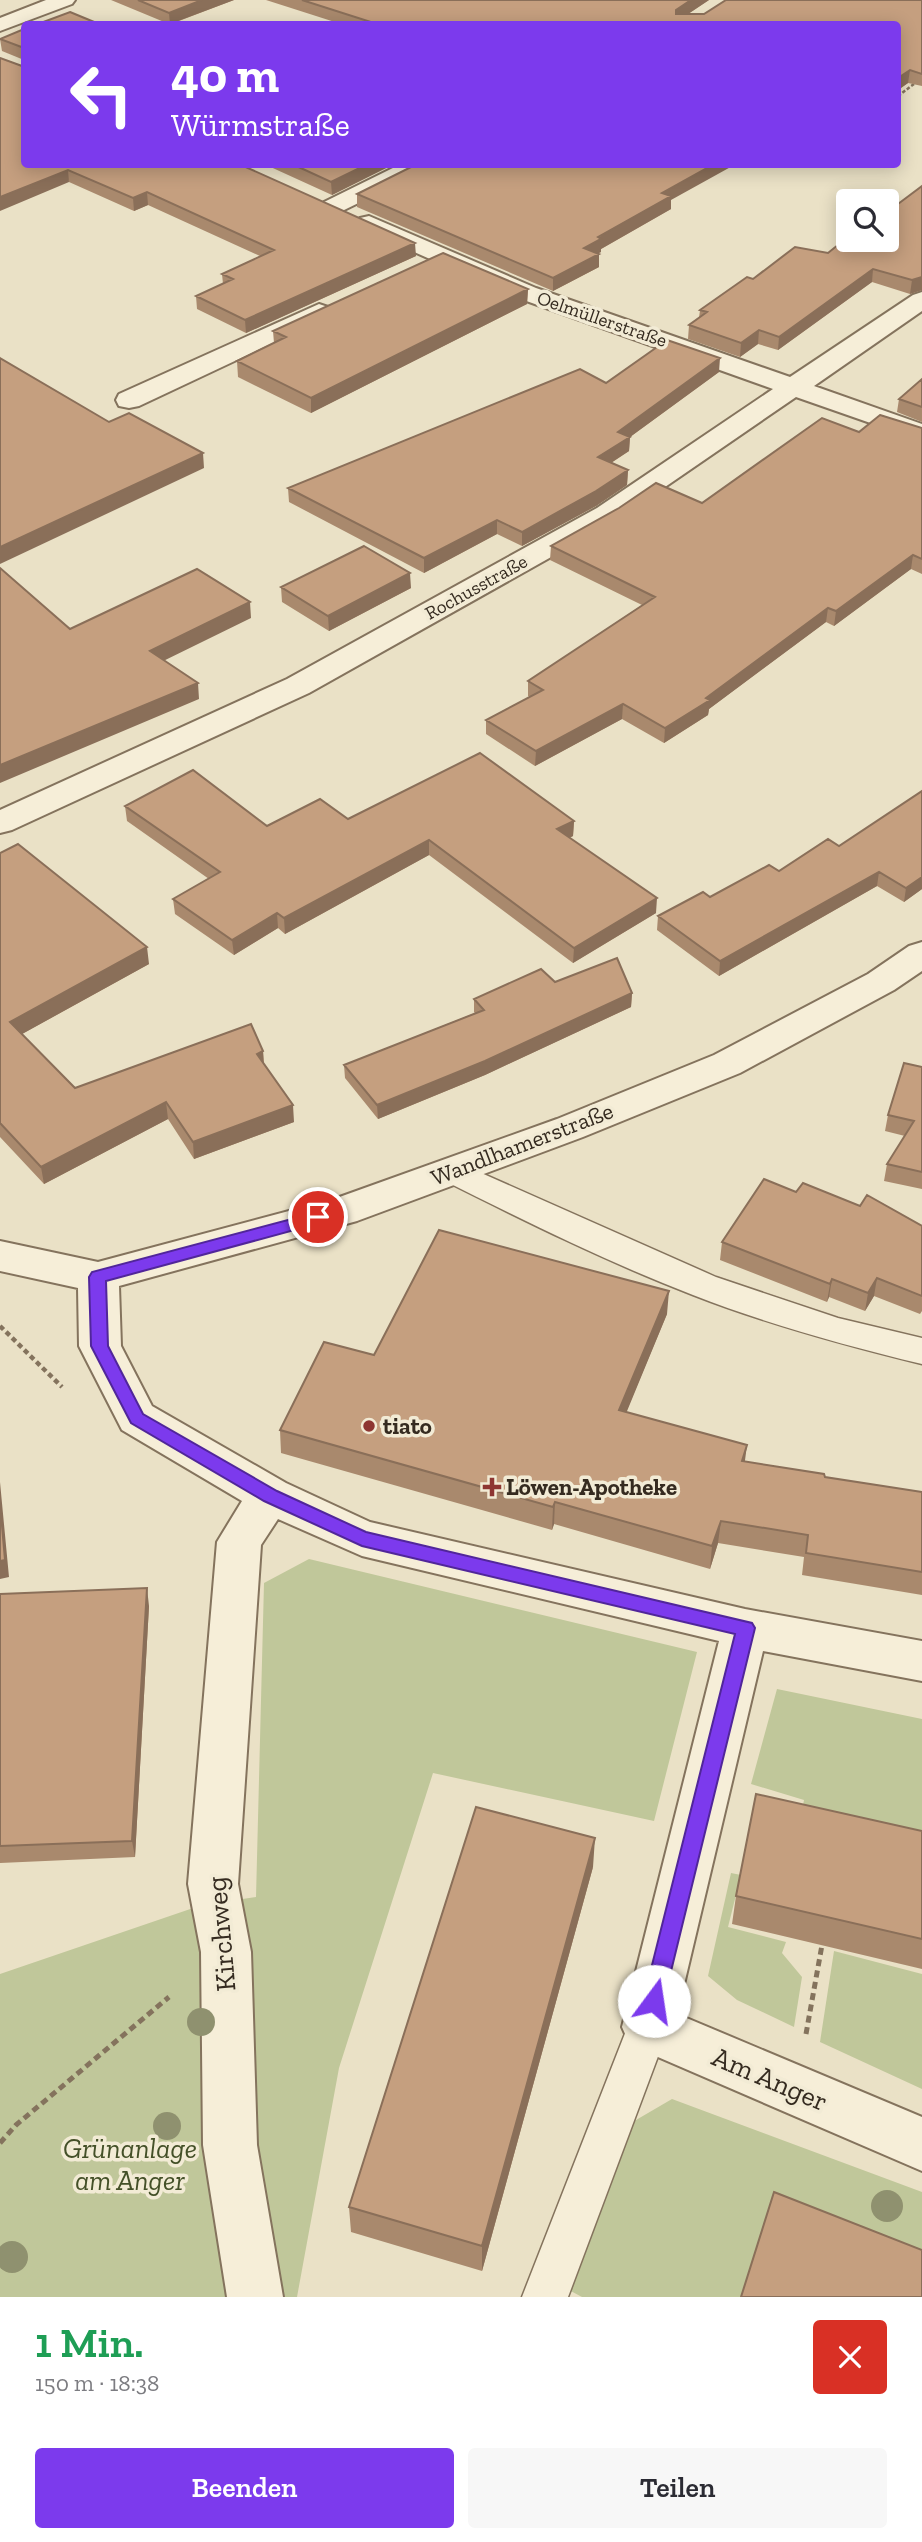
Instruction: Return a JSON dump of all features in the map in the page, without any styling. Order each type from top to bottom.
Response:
[{"type":"street","points":[[0,25],[65,0]]},
{"type":"street","points":[[332,206],[412,168]]},
{"type":"street","name":"Oelmüllerstraße","points":[[308,196],[527,293],[922,433]]},
{"type":"street","points":[[417,267],[442,256]]},
{"type":"street","name":"Rochusstraße","points":[[0,823],[298,686],[607,514],[922,300]]},
{"type":"street","points":[[129,400],[342,302]]},
{"type":"street","name":"Wandlhamerstraße","points":[[98,1277],[343,1211],[570,1128],[727,1064],[881,982],[922,954]]},
{"type":"street","points":[[0,1256],[98,1277],[100,1346],[137,1419],[270,1496],[362,1538],[746,1628],[922,1661]]},
{"type":"street","name":"Kirchweg","points":[[255,2297],[230,2145],[226,1952],[213,1884],[239,1542],[270,1496]]},
{"type":"street","points":[[648,2027],[746,1628]]},
{"type":"street","name":"Am Anger","points":[[648,2027],[922,2144]]},
{"type":"lane","points":[[452,1171],[548,1218],[704,1286],[836,1330],[922,1351]]},
{"type":"lane","points":[[545,2297],[648,2027]]},
{"type":"path","points":[[901,94],[922,78]]},
{"type":"path","points":[[796,2089],[822,1945]]},
{"type":"path","points":[[0,2143],[16,2125],[134,2024],[226,1952]]},
{"type":"green space","name":"Grünanlage am Anger","points":[[309,1559],[697,1652],[654,1821],[433,1773],[339,2068],[297,2297],[0,2297],[0,1974],[202,1905],[256,1897],[264,1583]]},
{"type":"green space","points":[[777,1689],[922,1719],[922,1860],[798,1831],[804,1800],[751,1784]]},
{"type":"green space","points":[[731,1873],[741,1875],[728,1927],[786,1942],[782,1953],[802,1977],[794,2027],[737,2000],[708,1976]]},
{"type":"green space","points":[[834,1951],[922,1974],[922,2089],[820,2042]]},
{"type":"green space","points":[[672,2099],[922,2192],[922,2271],[768,2213],[741,2297],[582,2297],[567,2289],[624,2127]]},
{"type":"building","points":[[138,0],[202,0],[169,13]]},
{"type":"building","points":[[302,0],[691,0],[676,10],[676,14],[704,14],[726,0],[922,0],[922,74],[910,70],[901,76],[901,21],[368,21]]},
{"type":"building","points":[[70,12],[92,21],[46,21]]},
{"type":"building","points":[[21,30],[21,47],[0,39]]},
{"type":"building","points":[[0,58],[21,66],[21,168],[248,168],[415,243],[245,320],[196,296],[233,279],[222,274],[274,250],[147,192],[133,198],[68,170],[0,197]]},
{"type":"building","points":[[301,168],[360,168],[331,182]]},
{"type":"building","points":[[409,168],[707,168],[662,193],[671,196],[598,237],[601,239],[584,248],[599,254],[553,278],[357,194]]},
{"type":"building","points":[[922,186],[922,277],[912,280],[873,269],[779,337],[759,330],[741,343],[689,325],[707,312],[700,310],[747,277],[753,279],[795,247],[828,253],[836,247],[836,252],[899,252],[899,203]]},
{"type":"building","points":[[443,253],[528,289],[311,398],[237,361],[286,337],[273,331]]},
{"type":"building","points":[[667,340],[720,358],[618,432],[630,437],[598,457],[628,470],[522,532],[497,520],[424,558],[288,488],[580,369],[606,383]]},
{"type":"building","points":[[0,358],[109,422],[129,413],[203,453],[0,547]]},
{"type":"building","points":[[922,379],[922,407],[899,399]]},
{"type":"building","points":[[880,415],[922,428],[922,559],[913,555],[836,611],[828,608],[706,698],[710,700],[665,728],[623,704],[536,751],[486,720],[543,690],[528,681],[655,597],[551,546],[619,508],[656,483],[702,503],[822,418],[859,432]]},
{"type":"building","points":[[364,546],[410,573],[328,616],[281,587]]},
{"type":"building","points":[[0,568],[70,629],[197,569],[250,602],[150,651],[198,683],[0,765]]},
{"type":"building","points":[[480,753],[574,821],[557,829],[657,898],[574,948],[429,840],[284,918],[277,913],[232,940],[173,899],[220,872],[125,806],[193,770],[267,826],[320,799],[348,819]]},
{"type":"building","points":[[922,791],[922,877],[906,888],[879,872],[720,961],[658,916],[703,892],[710,897],[769,865],[779,871],[828,839],[839,846]]},
{"type":"building","points":[[18,844],[147,947],[10,1022],[75,1088],[251,1024],[263,1051],[257,1054],[293,1105],[193,1142],[166,1102],[41,1167],[0,1123],[0,853]]},
{"type":"building","points":[[617,958],[632,993],[485,1061],[377,1105],[344,1065],[484,1010],[474,999],[541,969],[555,982]]},
{"type":"building","points":[[904,1063],[922,1067],[922,1172],[887,1164],[914,1121],[888,1115]]},
{"type":"building","points":[[764,1179],[796,1192],[803,1183],[860,1206],[867,1195],[922,1226],[922,1296],[877,1278],[868,1293],[832,1279],[830,1284],[722,1242]]},
{"type":"building","points":[[439,1230],[669,1291],[619,1410],[747,1445],[742,1461],[922,1492],[922,1572],[806,1553],[808,1535],[721,1521],[712,1546],[555,1502],[553,1507],[280,1430],[324,1342],[374,1355]]},
{"type":"building","points":[[0,1503],[5,1560],[0,1561]]},
{"type":"building","points":[[147,1588],[132,1841],[0,1846],[0,1594]]},
{"type":"building","points":[[756,1794],[922,1831],[922,1939],[736,1896]]},
{"type":"building","points":[[476,1807],[595,1838],[482,2246],[349,2207]]},
{"type":"building","points":[[774,2192],[922,2250],[922,2297],[741,2297]]},
{"type":"place","name":"tiato","points":[[369,1426]]},
{"type":"place","name":"Löwen-Apotheke","points":[[492,1487]]},
{"type":"route","points":[[318,1217],[98,1277],[100,1346],[137,1419],[270,1496],[362,1538],[746,1628],[654,2001]]}]
